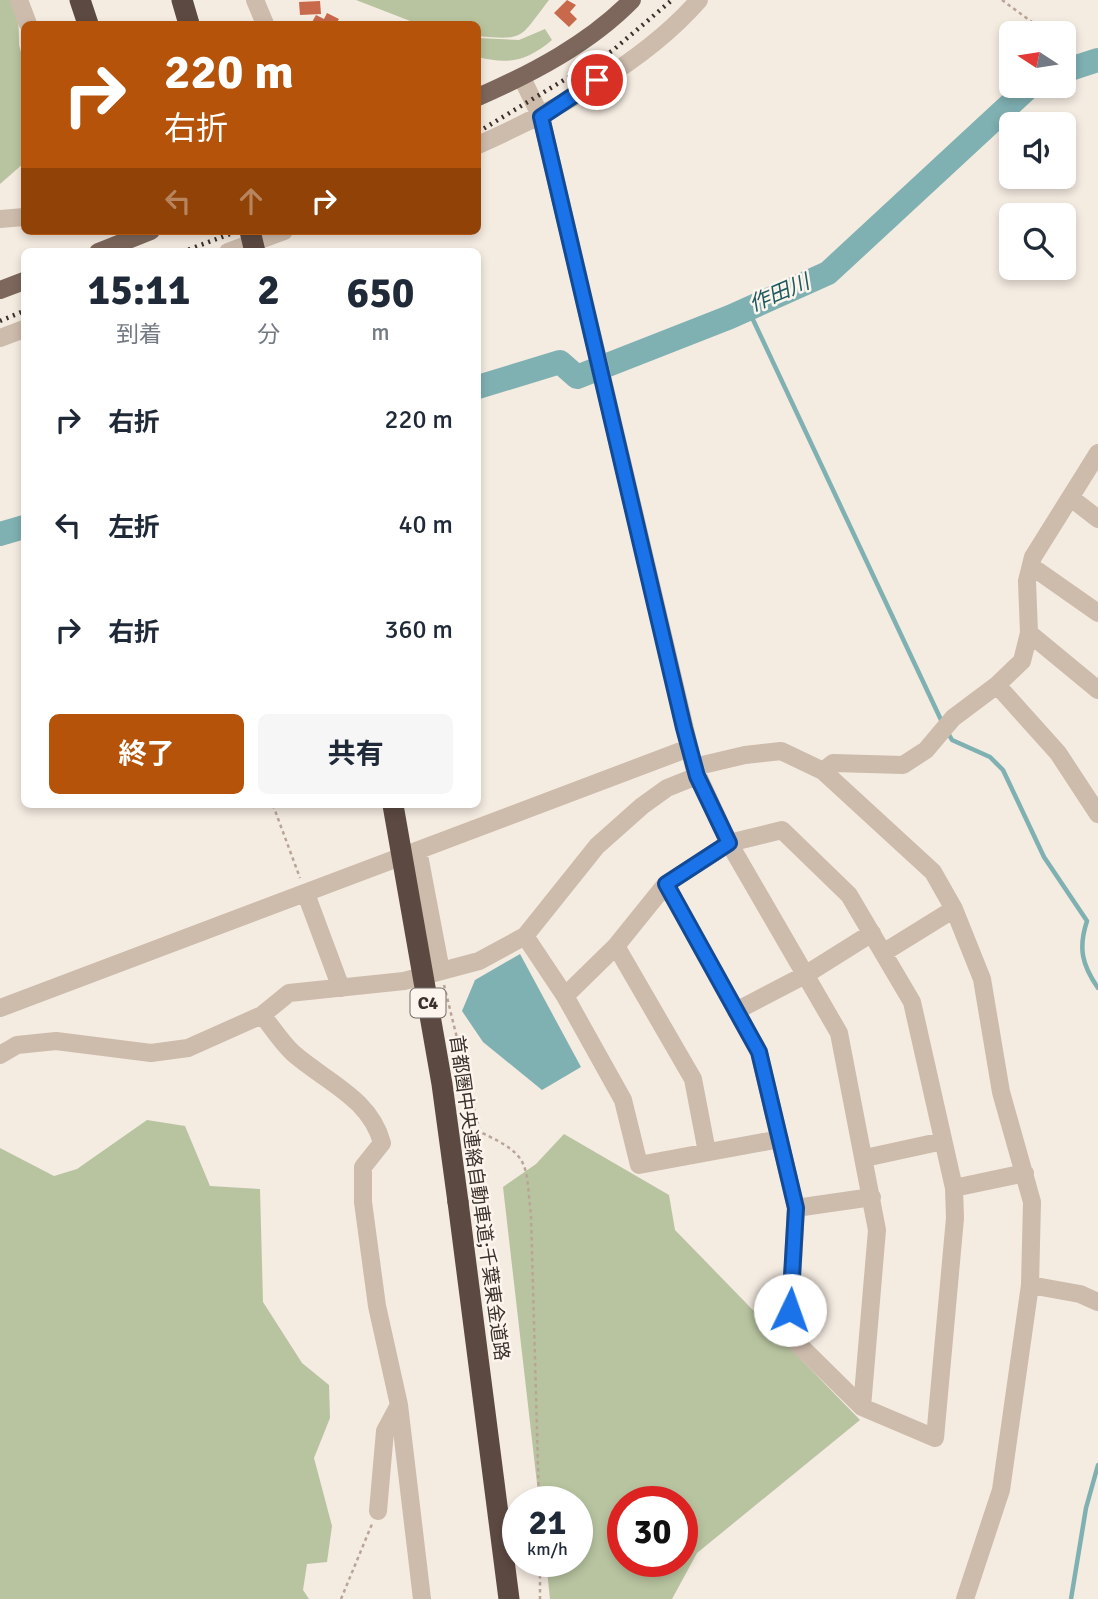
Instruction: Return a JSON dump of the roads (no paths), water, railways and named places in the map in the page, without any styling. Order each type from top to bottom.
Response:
[{"type":"highway","points":[[67,0],[75,21]]},
{"type":"highway","points":[[80,0],[87,21]]},
{"type":"highway","points":[[182,0],[188,21]]},
{"type":"highway","name":"首都圏中央連絡自動車道;千葉東金道路","points":[[394,808],[442,1084],[509,1599]]},
{"type":"main road","points":[[481,96],[522,78],[611,21],[632,0]]},
{"type":"main road","points":[[108,248],[141,235]]},
{"type":"main road","points":[[0,290],[21,282]]},
{"type":"street","points":[[19,0],[26,21]]},
{"type":"street","points":[[255,0],[264,21]]},
{"type":"street","points":[[481,144],[541,117],[635,57],[699,0]]},
{"type":"street","points":[[522,78],[541,117],[696,772],[729,843],[839,1033],[877,1230],[862,1407]]},
{"type":"street","points":[[0,219],[21,217]]},
{"type":"street","points":[[239,248],[273,235]]},
{"type":"street","points":[[0,338],[21,329]]},
{"type":"street","points":[[823,771],[833,763],[903,765],[926,750],[953,718],[997,685],[1021,661],[1029,633],[1027,581],[1033,557],[1098,453]]},
{"type":"street","points":[[1071,498],[1098,519]]},
{"type":"street","points":[[1031,566],[1098,613]]},
{"type":"street","points":[[1029,633],[1098,690]]},
{"type":"street","points":[[997,685],[1058,752],[1098,814]]},
{"type":"street","points":[[0,1008],[689,748]]},
{"type":"street","points":[[0,1055],[17,1045],[55,1041],[151,1053],[188,1048],[261,1015],[289,993],[404,981],[479,961],[525,936],[597,846],[667,788],[696,772],[746,755],[781,751],[823,771],[933,872],[954,909],[982,979],[1002,1092],[1032,1202],[1030,1285],[1001,1490],[965,1599]]},
{"type":"street","points":[[565,996],[616,946],[666,884],[729,843],[782,830],[849,895],[912,1002],[954,1188],[955,1218],[935,1438],[862,1407],[789,1335],[796,1208],[759,1052],[666,884]]},
{"type":"street","points":[[418,850],[440,971]]},
{"type":"street","points":[[306,894],[341,988]]},
{"type":"street","points":[[883,953],[954,909]]},
{"type":"street","points":[[736,1011],[805,975],[872,933]]},
{"type":"street","points":[[525,936],[565,996],[623,1100],[639,1165],[780,1139]]},
{"type":"street","points":[[616,946],[693,1079],[707,1152]]},
{"type":"street","points":[[261,1015],[291,1051],[360,1103],[378,1129],[382,1143],[363,1167],[361,1179],[377,1306],[399,1405],[422,1599]]},
{"type":"street","points":[[864,1158],[943,1142]]},
{"type":"street","points":[[954,1188],[1025,1173]]},
{"type":"street","points":[[796,1208],[872,1197]]},
{"type":"street","points":[[1030,1285],[1080,1294],[1098,1302]]},
{"type":"street","points":[[378,1511],[385,1431],[399,1405]]},
{"type":"water","points":[[520,954],[581,1067],[542,1090],[483,1042],[462,1011],[475,980]]},
{"type":"waterway","name":"作田川","points":[[1076,67],[1098,60]]},
{"type":"waterway","name":"作田川","points":[[481,386],[560,362],[577,377],[730,317],[828,273],[1017,98]]},
{"type":"waterway","points":[[748,309],[942,722]]},
{"type":"waterway","name":"作田川","points":[[0,534],[21,528]]},
{"type":"waterway","points":[[948,733],[952,740],[990,757],[1003,770],[1044,857],[1087,921],[1083,956],[1088,972],[1098,988]]},
{"type":"waterway","points":[[1071,1599],[1086,1508],[1098,1465]]},
{"type":"railway","points":[[481,130],[612,51],[672,0]]},
{"type":"railway","points":[[193,248],[227,235]]},
{"type":"railway","points":[[0,321],[21,312]]}]
